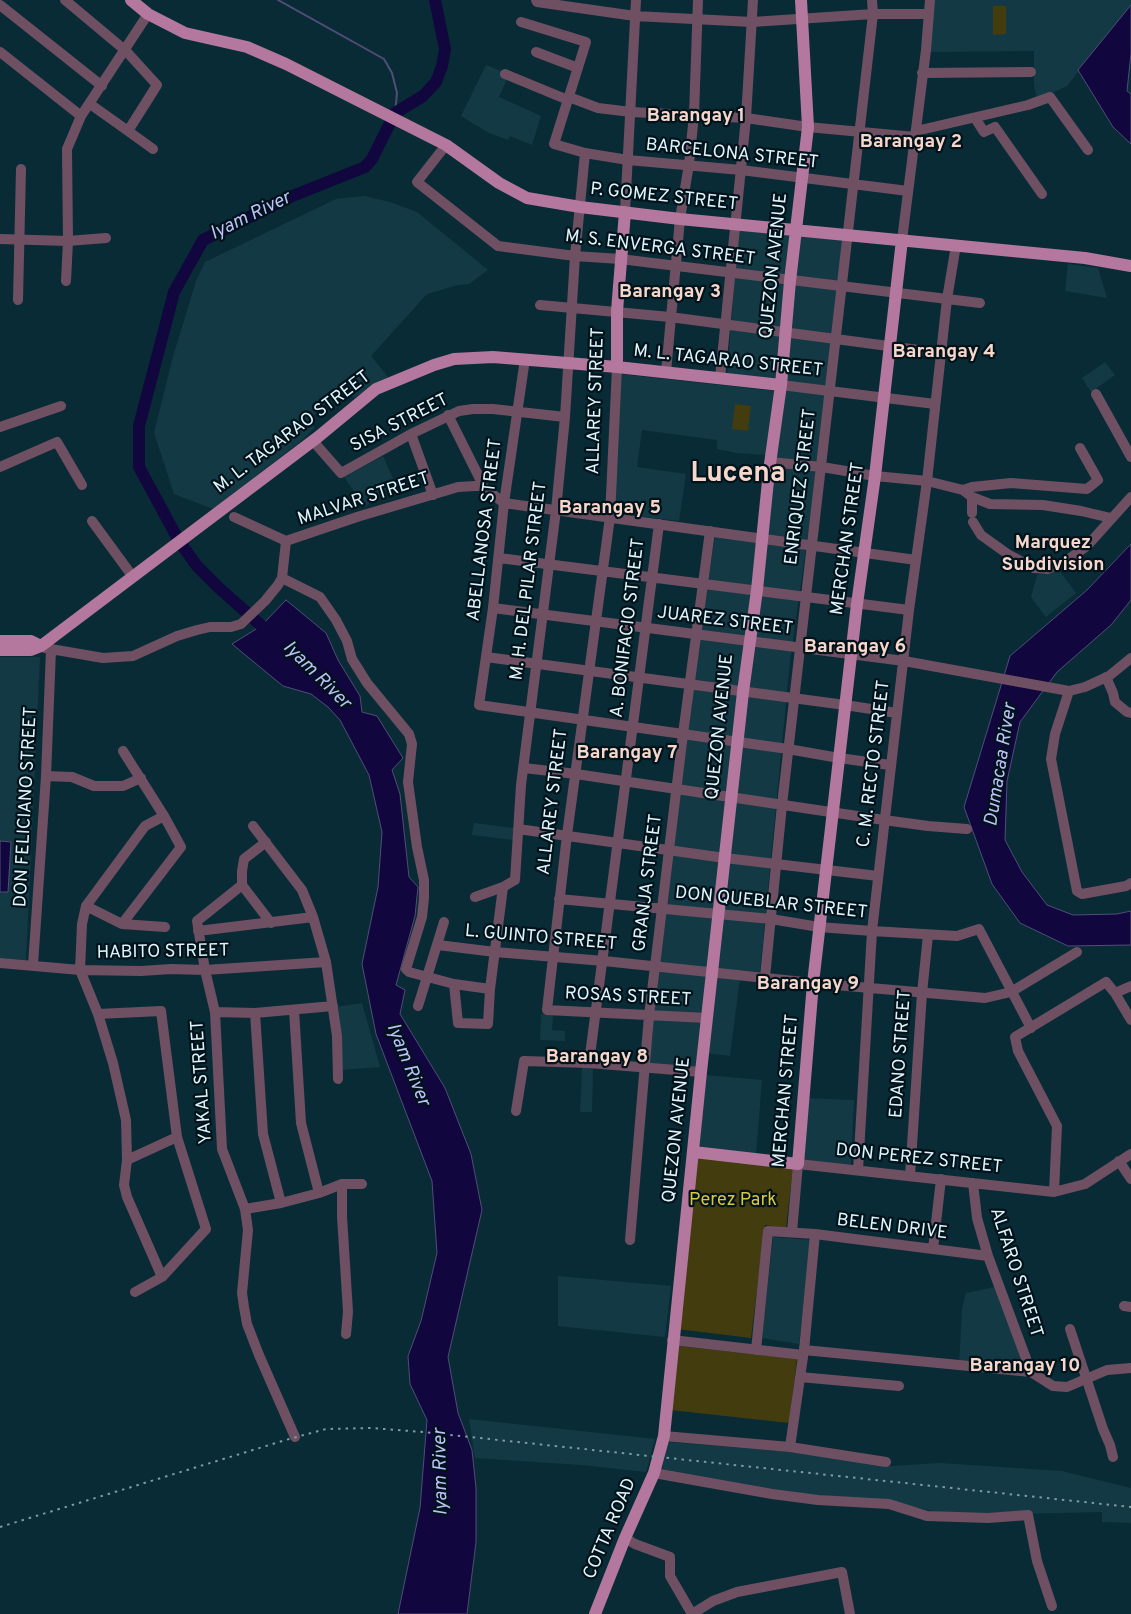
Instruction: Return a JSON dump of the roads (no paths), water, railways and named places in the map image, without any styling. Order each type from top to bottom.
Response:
[{"type":"main road","name":"P. GOMEZ STREET","points":[[131,0],[148,14],[185,32],[247,47],[286,64],[446,144],[514,192],[527,198],[580,207],[680,219],[1085,258],[1131,266]]},
{"type":"main road","name":"QUEZON AVENUE","points":[[658,1458],[664,1436],[672,1340],[694,1152],[742,692],[757,590],[770,462],[781,385],[790,281],[808,127],[801,0]]},
{"type":"main road","name":"ALLAREY STREET","points":[[616,367],[620,259],[625,212]]},
{"type":"main road","name":"MERCHAN STREET","points":[[798,1164],[813,982],[902,240]]},
{"type":"main road","name":"M. L. TAGARAO STREET","points":[[0,650],[46,648],[133,577],[313,441],[376,390],[420,370],[465,358],[493,357],[616,367],[781,385]]},
{"type":"main road","points":[[0,641],[31,641],[46,648]]},
{"type":"main road","name":"DON PEREZ STREET","points":[[694,1152],[798,1164]]},
{"type":"main road","name":"COTTA ROAD","points":[[596,1614],[625,1538],[654,1473],[658,1458]]},
{"type":"street","points":[[65,0],[126,51],[157,84],[128,132]]},
{"type":"street","name":"ALLAREY STREET","points":[[625,212],[636,0]]},
{"type":"street","points":[[666,372],[680,219],[689,164],[694,115],[698,0]]},
{"type":"street","points":[[720,378],[746,118],[753,0]]},
{"type":"street","name":"ENRIQUEZ STREET","points":[[765,977],[788,749],[873,14],[872,0]]},
{"type":"street","name":"MERCHAN STREET","points":[[902,240],[930,0]]},
{"type":"street","points":[[536,1],[635,16],[752,22],[873,14],[929,14]]},
{"type":"street","points":[[0,5],[102,86]]},
{"type":"street","points":[[66,281],[68,241],[67,149],[81,116],[126,51],[148,14]]},
{"type":"street","points":[[521,22],[586,42],[568,99]]},
{"type":"street","points":[[0,52],[81,116]]},
{"type":"street","points":[[536,52],[578,68]]},
{"type":"street","points":[[922,72],[1031,72]]},
{"type":"street","points":[[505,74],[568,99],[598,108],[631,112],[746,118],[859,132],[915,134],[1039,102],[1050,97],[1088,150]]},
{"type":"street","name":"BARCELONA STREET","points":[[568,99],[554,144],[585,153],[628,160],[741,170],[908,192]]},
{"type":"street","points":[[90,104],[153,148]]},
{"type":"street","points":[[975,118],[984,132],[995,127],[1042,194]]},
{"type":"street","name":"M. S. ENVERGA STREET","points":[[446,144],[418,182],[498,246],[980,303]]},
{"type":"street","name":"M. H. DEL PILAR STREET","points":[[503,887],[516,880],[518,829],[529,712],[556,510],[565,417],[575,256],[585,153]]},
{"type":"street","points":[[18,300],[21,169]]},
{"type":"street","points":[[0,239],[68,241],[106,238]]},
{"type":"street","name":"C. M. RECTO STREET","points":[[858,1170],[872,931],[890,765],[947,299],[956,245]]},
{"type":"street","points":[[540,304],[670,317],[941,353]]},
{"type":"street","name":"ABELLANOSA STREET","points":[[525,359],[504,503],[493,608],[479,705],[529,712]]},
{"type":"street","name":"ALLAREY STREET","points":[[547,1010],[588,670],[610,517],[616,367]]},
{"type":"street","name":"M. L. TAGARAO STREET","points":[[781,385],[935,404]]},
{"type":"street","points":[[1096,394],[1131,457]]},
{"type":"street","points":[[0,428],[61,406]]},
{"type":"street","name":"SISA STREET","points":[[313,441],[341,473],[410,434],[459,411],[473,409],[565,417]]},
{"type":"street","points":[[448,415],[482,486],[504,503],[916,560]]},
{"type":"street","points":[[410,434],[433,495]]},
{"type":"street","points":[[0,467],[57,442],[82,485]]},
{"type":"street","points":[[963,490],[979,486],[1011,483],[1088,489],[1098,480],[1080,448]]},
{"type":"street","points":[[770,462],[926,481],[963,490],[972,497],[990,504],[1042,505],[1111,518]]},
{"type":"street","name":"MALVAR STREET","points":[[234,517],[286,541],[458,487],[482,486]]},
{"type":"street","points":[[972,497],[973,517],[980,535],[1009,555],[1034,568],[1048,569],[1066,561],[1087,546],[1131,497]]},
{"type":"street","points":[[92,521],[133,577]]},
{"type":"street","name":"A. BONIFACIO STREET","points":[[589,1063],[604,961],[609,904],[659,524]]},
{"type":"street","name":"GRANJA STREET","points":[[630,1240],[649,1016],[710,531]]},
{"type":"street","points":[[46,648],[103,658],[132,656],[177,636],[210,627],[231,627],[244,622],[265,601],[282,578],[286,541]]},
{"type":"street","points":[[499,558],[909,610]]},
{"type":"street","points":[[282,578],[320,597],[336,620],[347,641],[352,659],[367,683],[409,734],[412,744],[408,782],[417,847],[424,880],[424,898],[422,917],[406,969],[408,972],[454,984],[490,989]]},
{"type":"street","name":"JUAREZ STREET","points":[[493,608],[904,661],[1054,690],[1069,691]]},
{"type":"street","name":"DON FELICIANO STREET","points":[[33,965],[46,776],[46,648]]},
{"type":"street","points":[[486,657],[536,662],[897,714]]},
{"type":"street","points":[[1131,658],[1106,677],[1085,687],[1069,691],[1055,734],[1051,759],[1077,891],[1082,894],[1126,886],[1131,883]]},
{"type":"street","points":[[1106,677],[1115,702],[1131,713]]},
{"type":"street","points":[[529,712],[890,765]]},
{"type":"street","points":[[122,924],[180,847],[164,816],[123,751]]},
{"type":"street","points":[[524,768],[625,781],[884,820],[967,829]]},
{"type":"street","points":[[46,776],[72,777],[94,786],[123,786],[141,778]]},
{"type":"street","points":[[162,1277],[127,1197],[124,1185],[127,1160],[126,1120],[98,1014],[80,970],[82,924],[86,906],[145,826],[164,816]]},
{"type":"street","points":[[253,826],[302,890],[313,917],[326,962],[333,1006],[337,1036],[338,1079]]},
{"type":"street","points":[[518,829],[776,865],[878,876]]},
{"type":"street","points":[[266,842],[244,859],[242,885],[271,923]]},
{"type":"street","points":[[198,926],[242,885]]},
{"type":"street","points":[[454,984],[458,1023],[488,1024],[490,989],[503,887],[475,897]]},
{"type":"street","name":"DON QUEBLAR STREET","points":[[559,899],[771,919],[820,927],[872,931],[957,936],[979,930],[1010,992]]},
{"type":"street","points":[[86,906],[122,924],[165,927]]},
{"type":"street","points":[[198,926],[271,923],[313,917]]},
{"type":"street","points":[[418,1006],[444,922]]},
{"type":"street","name":"YAKAL STREET","points":[[198,926],[205,970],[215,1012],[222,1149],[245,1209],[248,1230],[242,1293],[247,1324],[276,1397],[295,1437]]},
{"type":"street","name":"EDANO STREET","points":[[910,1176],[922,993],[928,935]]},
{"type":"street","name":"L. GUINTO STREET","points":[[438,946],[986,998],[1010,992],[1077,952]]},
{"type":"street","name":"HABITO STREET","points":[[0,963],[80,970],[141,971],[171,969],[205,970],[326,962]]},
{"type":"street","points":[[1054,1192],[1058,1126],[1018,1051],[1015,1037],[1106,982],[1131,1020]]},
{"type":"street","points":[[1115,993],[1131,986]]},
{"type":"street","points":[[1010,992],[1030,1028]]},
{"type":"street","points":[[215,1012],[255,1013],[333,1006]]},
{"type":"street","points":[[294,1010],[301,1123],[319,1193]]},
{"type":"street","name":"ROSAS STREET","points":[[547,1010],[707,1018]]},
{"type":"street","points":[[98,1014],[161,1011],[177,1137],[206,1229],[162,1277],[135,1292]]},
{"type":"street","points":[[255,1013],[262,1134],[281,1203]]},
{"type":"street","points":[[516,1112],[524,1061],[589,1063],[701,1072]]},
{"type":"street","points":[[127,1160],[177,1137]]},
{"type":"street","name":"DON PEREZ STREET","points":[[798,1164],[1054,1192],[1085,1184],[1131,1154]]},
{"type":"street","points":[[1119,1161],[1131,1179]]},
{"type":"street","name":"MERCHAN STREET","points":[[792,1232],[798,1164]]},
{"type":"street","points":[[933,1249],[941,1179]]},
{"type":"street","points":[[342,1184],[348,1312],[346,1334]]},
{"type":"street","points":[[245,1209],[281,1203],[319,1193],[342,1184],[362,1184]]},
{"type":"street","name":"ALFARO STREET","points":[[973,1184],[977,1218],[988,1256],[1031,1372]]},
{"type":"street","name":"BELEN DRIVE","points":[[756,1350],[768,1231],[814,1234],[988,1256]]},
{"type":"street","points":[[790,1447],[803,1353],[814,1234]]},
{"type":"street","points":[[1070,1329],[1113,1456]]},
{"type":"street","points":[[672,1340],[756,1350],[1031,1372],[1053,1386],[1066,1387],[1107,1370],[1131,1368]]},
{"type":"street","points":[[800,1377],[899,1386]]},
{"type":"street","points":[[664,1436],[790,1447],[886,1462]]},
{"type":"street","points":[[654,1473],[772,1494],[818,1500],[888,1504],[927,1516],[988,1518],[1028,1515],[1037,1560],[1052,1606]]},
{"type":"street","points":[[625,1538],[670,1557],[670,1576],[692,1614],[713,1601],[737,1592],[842,1572],[850,1614]]},
{"type":"water","points":[[1131,5],[1131,53],[1127,91],[1131,94],[1131,144],[1113,127],[1078,70]]},
{"type":"water","name":"Dumacaa River","points":[[1131,544],[1131,600],[1111,625],[1057,672],[1020,722],[1007,781],[1005,840],[1022,872],[1047,905],[1073,915],[1117,914],[1131,911],[1131,945],[1068,946],[1020,923],[992,884],[964,807],[1010,656],[1087,590]]},
{"type":"water","points":[[286,600],[326,633],[338,660],[360,696],[362,712],[377,716],[403,758],[392,770],[400,794],[409,877],[418,887],[415,916],[396,985],[405,990],[400,1014],[445,1088],[471,1154],[482,1210],[448,1357],[458,1413],[472,1450],[476,1488],[476,1542],[467,1614],[398,1614],[420,1508],[427,1420],[410,1384],[408,1356],[421,1321],[437,1253],[432,1181],[376,1034],[362,964],[378,887],[382,832],[369,775],[340,720],[328,707],[311,694],[283,686],[232,644],[261,626]]},
{"type":"water","points":[[0,841],[11,842],[8,892],[0,892]]},
{"type":"waterway","points":[[278,0],[384,59],[392,73],[397,93],[395,113]]},
{"type":"waterway","name":"Iyam River","points":[[273,636],[197,566],[179,541],[139,467],[139,426],[174,292],[203,240],[290,197],[365,167],[372,159],[395,113],[423,96],[436,82],[442,66],[445,49],[435,0]]},
{"type":"railway","points":[[0,1527],[326,1429],[371,1428],[1131,1507]]},
{"type":"district","name":"Barangay 1","points":[[696,117]]},
{"type":"district","name":"Barangay 2","points":[[911,143]]},
{"type":"district","name":"Barangay 3","points":[[670,293]]},
{"type":"district","name":"Barangay 4","points":[[944,353]]},
{"type":"district","name":"Lucena","points":[[738,475]]},
{"type":"district","name":"Barangay 5","points":[[610,509]]},
{"type":"district","name":"Marquez Subdivision","points":[[1053,555]]},
{"type":"district","name":"Barangay 6","points":[[855,648]]},
{"type":"district","name":"Barangay 7","points":[[627,754]]},
{"type":"district","name":"Barangay 9","points":[[808,985]]},
{"type":"district","name":"Barangay 8","points":[[597,1058]]},
{"type":"district","name":"Barangay 10","points":[[1025,1367]]},
{"type":"park label","name":"Perez Park","points":[[733,1201]]}]
